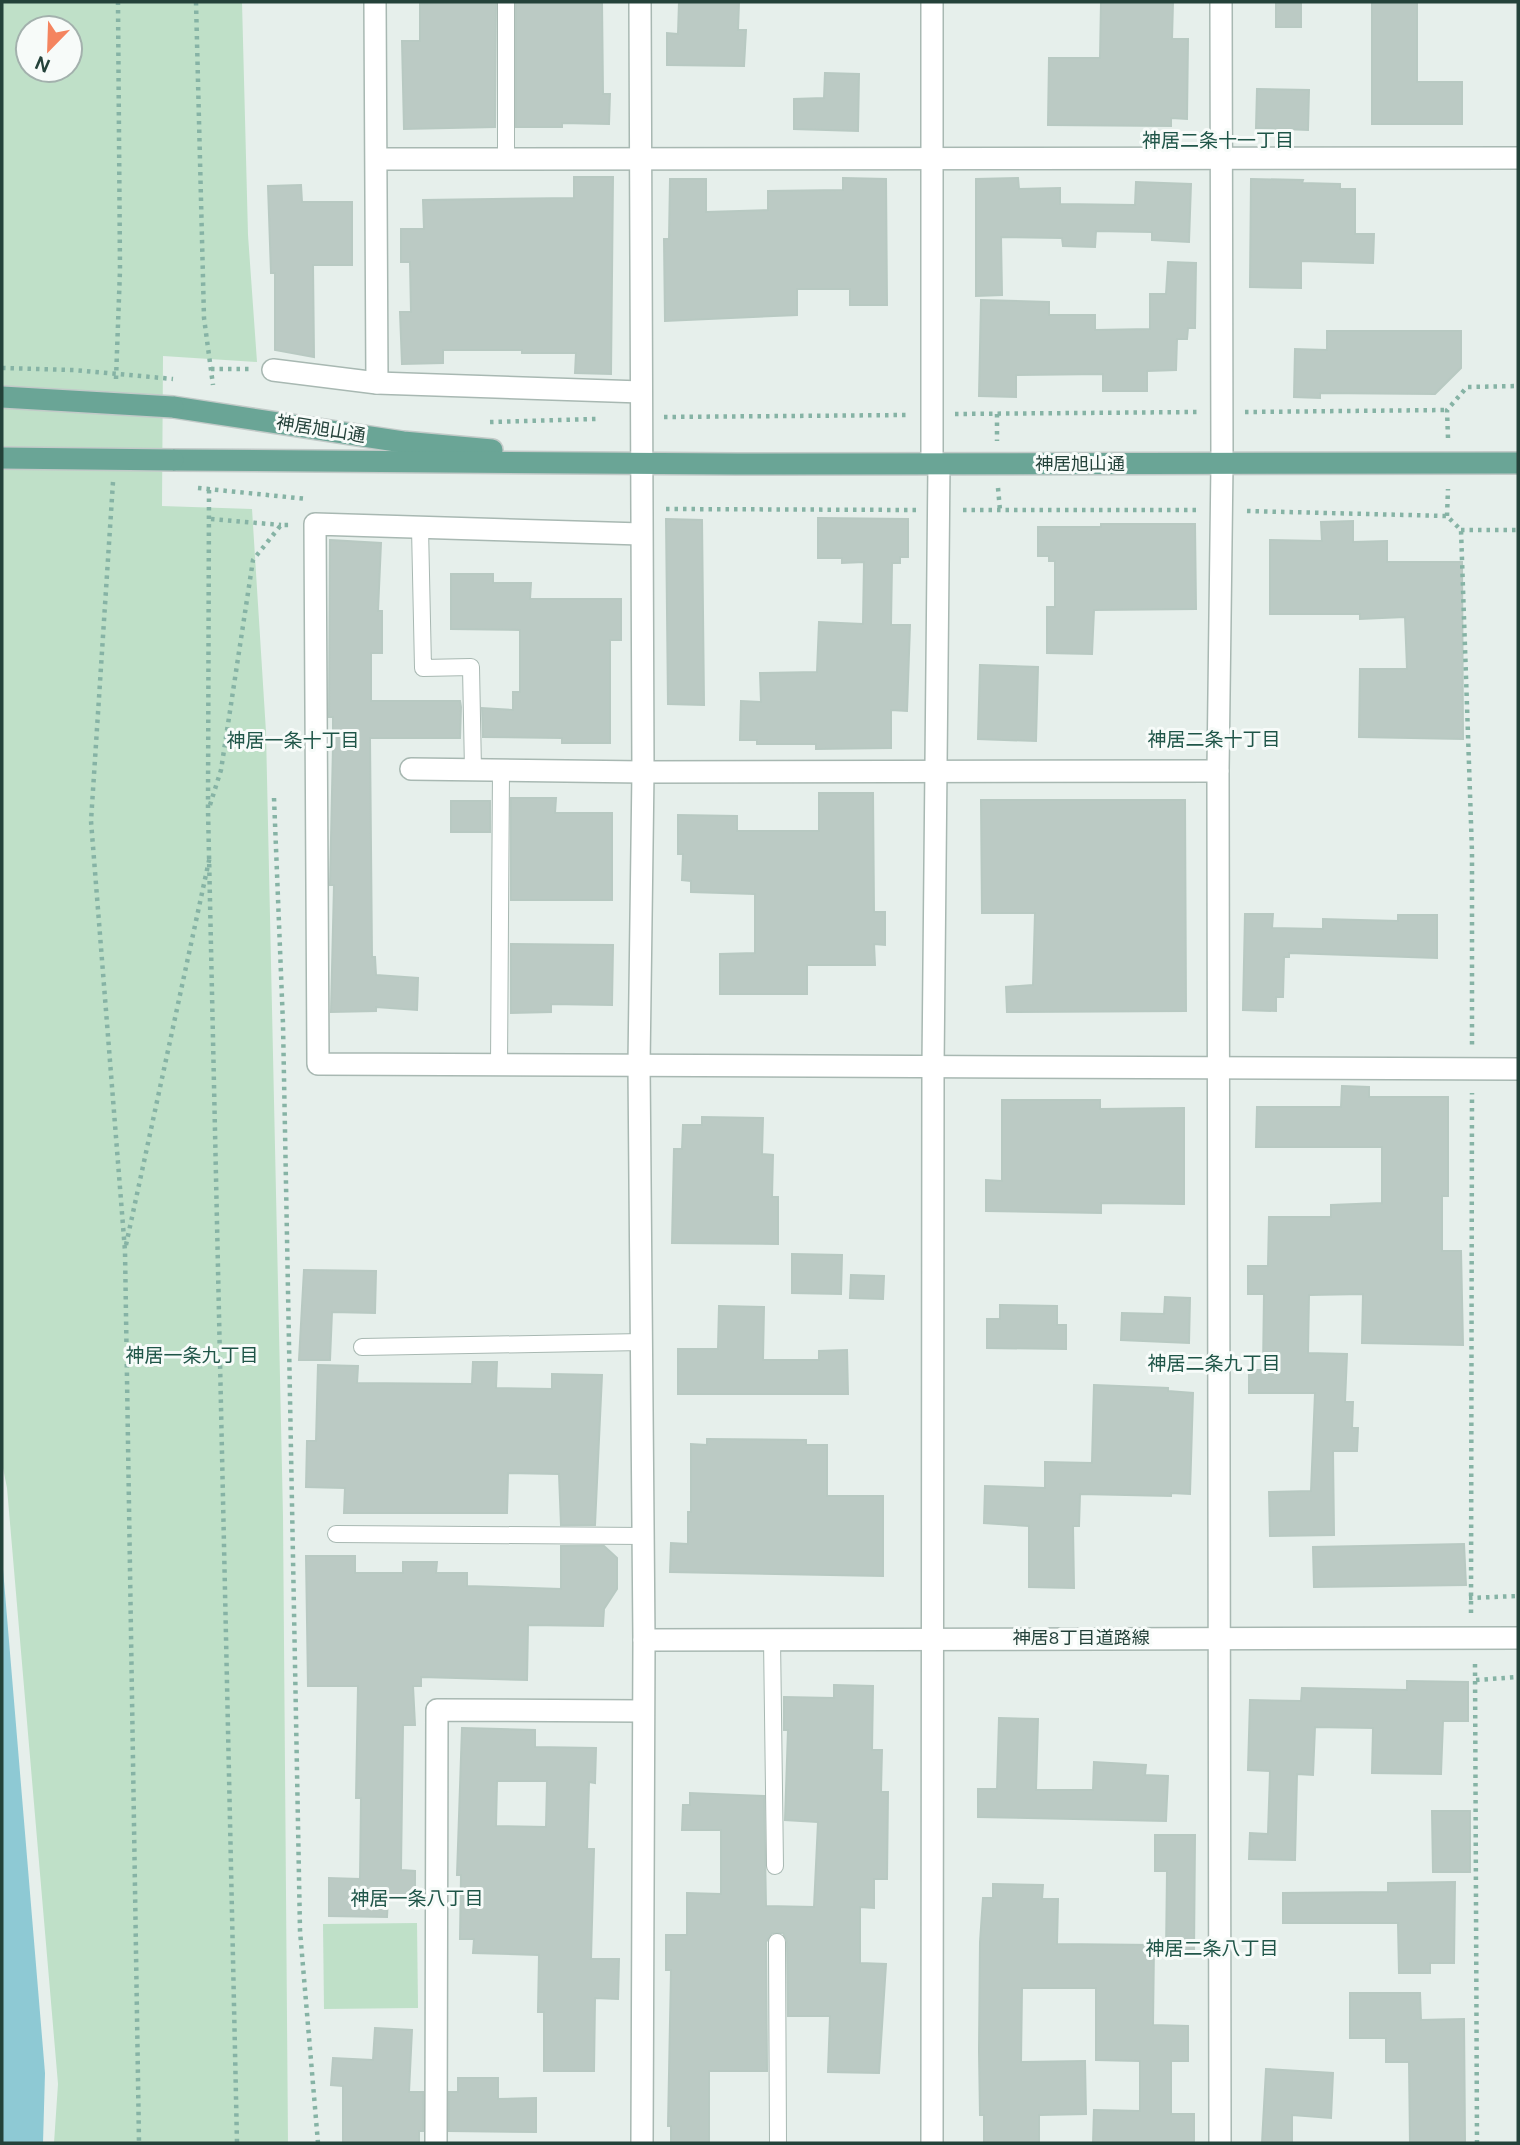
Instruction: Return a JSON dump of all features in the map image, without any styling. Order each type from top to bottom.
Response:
[{"type":"main road","name":"神居旭山通","points":[[2,397],[173,407],[402,442],[641,464]]},
{"type":"main road","name":"神居旭山通","points":[[2,458],[641,464],[1518,463]]},
{"type":"street","points":[[375,2],[377,383]]},
{"type":"street","points":[[640,2],[643,772],[639,1065],[644,1536],[642,2143]]},
{"type":"street","points":[[932,2],[932,415],[940,510],[933,1067],[932,2143]]},
{"type":"street","points":[[1220,2143],[1218,771],[1219,511],[1222,464],[1221,2]]},
{"type":"street","points":[[377,159],[1518,158]]},
{"type":"street","points":[[272,370],[377,383],[641,392]]},
{"type":"street","points":[[640,534],[315,524],[318,1064],[1518,1069]]},
{"type":"street","points":[[411,769],[643,772],[1218,771]]},
{"type":"street","name":"神居8丁目道路線","points":[[644,1640],[1518,1638]]},
{"type":"street","points":[[436,2143],[437,1710],[643,1711]]},
{"type":"lane","points":[[506,2],[506,158]]},
{"type":"lane","points":[[420,528],[423,668],[471,667],[473,770]]},
{"type":"lane","points":[[499,1065],[501,771]]},
{"type":"lane","points":[[362,1348],[642,1342]]},
{"type":"lane","points":[[336,1534],[644,1536]]},
{"type":"lane","points":[[772,1639],[775,1867]]},
{"type":"lane","points":[[777,1942],[778,2143]]},
{"type":"path","points":[[116,391],[120,270],[118,2]]},
{"type":"path","points":[[196,2],[204,318],[213,384]]},
{"type":"path","points":[[2,369],[74,370],[173,379]]},
{"type":"path","points":[[211,369],[237,369]]},
{"type":"path","points":[[641,417],[1447,410],[1467,387],[1518,386]]},
{"type":"path","points":[[113,471],[111,552],[91,821],[125,1251],[139,2143]]},
{"type":"path","points":[[209,490],[208,809],[211,849],[237,2143]]},
{"type":"path","points":[[641,509],[1219,511],[1447,516],[1461,530],[1472,852],[1469,1598],[1476,1680],[1477,2143]]},
{"type":"path","points":[[211,520],[281,525],[315,524]]},
{"type":"path","points":[[208,809],[221,770],[253,560],[281,525]]},
{"type":"path","points":[[1461,530],[1518,530]]},
{"type":"path","points":[[274,798],[283,1037],[300,1931],[318,2143]]},
{"type":"path","points":[[125,1251],[211,849]]},
{"type":"path","points":[[1469,1598],[1518,1596]]},
{"type":"path","points":[[1476,1680],[1518,1677]]},
{"type":"green space","points":[[2,2],[242,2],[248,235],[257,362],[163,356],[162,506],[252,509],[266,732],[283,1516],[288,2143],[54,2143],[58,2084],[7,1488],[2,1463]]},
{"type":"green space","points":[[417,1923],[418,2008],[324,2009],[323,1924]]},
{"type":"water","points":[[2,1557],[45,2073],[43,2143],[2,2143]]},
{"type":"building","points":[[496,2],[495,127],[404,129],[402,41],[420,41],[420,4]]},
{"type":"building","points":[[516,2],[602,2],[603,94],[610,94],[609,124],[562,123],[562,127],[516,127]]},
{"type":"building","points":[[679,2],[739,2],[738,30],[746,30],[744,66],[667,65],[667,33],[678,34]]},
{"type":"building","points":[[1101,2],[1173,2],[1172,39],[1188,39],[1187,119],[1171,118],[1171,126],[1048,125],[1049,58],[1100,58]]},
{"type":"building","points":[[1276,2],[1301,2],[1301,27],[1276,27]]},
{"type":"building","points":[[1372,2],[1417,2],[1417,82],[1462,82],[1462,124],[1372,124]]},
{"type":"building","points":[[825,73],[859,74],[858,131],[794,129],[794,99],[824,98]]},
{"type":"building","points":[[1257,89],[1309,90],[1308,130],[1256,128]]},
{"type":"building","points":[[574,177],[613,177],[611,374],[575,373],[576,353],[522,353],[522,350],[443,350],[443,363],[402,364],[400,312],[411,312],[410,262],[401,262],[401,229],[424,229],[423,200],[574,198]]},
{"type":"building","points":[[843,178],[886,179],[887,305],[850,305],[850,289],[797,289],[797,315],[665,321],[664,239],[669,239],[670,179],[706,179],[706,212],[768,210],[768,191],[843,190]]},
{"type":"building","points":[[1018,178],[1019,189],[1060,188],[1060,204],[1135,205],[1136,182],[1191,184],[1189,242],[1152,240],[1152,232],[1096,231],[1095,247],[1063,246],[1062,238],[1001,237],[1002,295],[976,296],[976,179]]},
{"type":"building","points":[[1251,179],[1303,180],[1302,183],[1340,184],[1340,189],[1355,189],[1355,234],[1374,234],[1373,263],[1301,261],[1301,288],[1250,287]]},
{"type":"building","points":[[301,185],[302,202],[352,202],[352,265],[313,265],[314,357],[275,350],[275,273],[271,273],[268,186]]},
{"type":"building","points":[[1168,262],[1196,263],[1195,328],[1188,328],[1187,339],[1177,339],[1176,370],[1147,371],[1147,391],[1103,391],[1103,374],[1016,375],[1016,397],[979,396],[981,300],[1049,302],[1049,315],[1095,315],[1095,330],[1150,329],[1150,294],[1166,294]]},
{"type":"building","points":[[1327,331],[1461,331],[1461,368],[1435,394],[1320,393],[1320,398],[1294,397],[1295,349],[1327,350]]},
{"type":"building","points":[[818,518],[908,519],[908,557],[900,557],[900,563],[892,563],[891,625],[910,625],[907,711],[891,710],[891,748],[816,749],[816,744],[757,744],[757,740],[740,740],[741,701],[761,702],[760,673],[817,672],[819,622],[863,624],[864,562],[842,563],[842,558],[818,558]]},
{"type":"building","points":[[666,519],[702,520],[704,705],[668,704]]},
{"type":"building","points":[[1353,521],[1353,542],[1387,541],[1387,562],[1462,562],[1463,739],[1359,737],[1360,669],[1407,669],[1405,617],[1360,619],[1360,614],[1270,614],[1270,540],[1322,541],[1321,522]]},
{"type":"building","points":[[1101,524],[1195,524],[1196,609],[1094,610],[1092,654],[1047,653],[1047,607],[1055,607],[1055,561],[1049,561],[1049,556],[1038,556],[1038,527],[1101,527]]},
{"type":"building","points":[[330,540],[381,543],[378,611],[382,611],[382,653],[371,653],[371,701],[460,701],[460,738],[370,738],[372,957],[375,957],[376,975],[418,978],[417,1010],[376,1007],[376,1011],[331,1012],[334,885],[330,885],[333,717],[329,717]]},
{"type":"building","points":[[451,574],[493,574],[493,583],[531,583],[530,599],[621,599],[621,640],[610,640],[610,743],[562,743],[562,738],[483,737],[482,708],[513,710],[513,692],[520,692],[520,630],[451,629]]},
{"type":"building","points":[[980,665],[1038,667],[1036,741],[978,739]]},
{"type":"building","points":[[819,793],[873,793],[874,912],[885,912],[885,945],[874,944],[875,965],[807,965],[807,994],[720,994],[720,954],[755,953],[755,894],[691,892],[691,881],[682,880],[683,854],[678,854],[678,815],[737,816],[737,831],[819,831]]},
{"type":"building","points":[[511,798],[556,798],[555,813],[612,813],[612,900],[511,900]]},
{"type":"building","points":[[981,800],[1185,800],[1186,1011],[1007,1012],[1006,987],[1033,985],[1035,913],[982,913]]},
{"type":"building","points":[[451,801],[490,801],[490,832],[451,832]]},
{"type":"building","points":[[1245,914],[1273,914],[1272,928],[1323,929],[1323,919],[1398,921],[1398,915],[1437,915],[1437,958],[1289,953],[1289,957],[1284,957],[1283,997],[1276,997],[1276,1011],[1243,1010]]},
{"type":"building","points":[[511,944],[613,945],[612,1005],[551,1004],[551,1012],[511,1013]]},
{"type":"building","points":[[1342,1086],[1369,1087],[1369,1097],[1448,1097],[1448,1196],[1442,1196],[1442,1251],[1461,1251],[1463,1345],[1362,1343],[1363,1294],[1309,1295],[1308,1353],[1347,1354],[1345,1402],[1353,1402],[1352,1428],[1358,1428],[1357,1451],[1333,1451],[1334,1535],[1270,1536],[1269,1492],[1311,1491],[1315,1393],[1249,1393],[1249,1370],[1263,1370],[1264,1294],[1248,1294],[1248,1266],[1268,1266],[1269,1217],[1331,1217],[1331,1205],[1382,1203],[1382,1147],[1256,1147],[1257,1107],[1341,1107]]},
{"type":"building","points":[[1002,1100],[1100,1100],[1100,1109],[1184,1108],[1184,1204],[1101,1203],[1101,1213],[986,1211],[986,1180],[1002,1181]]},
{"type":"building","points":[[702,1117],[763,1118],[762,1154],[773,1155],[772,1197],[778,1197],[778,1244],[672,1243],[674,1149],[682,1149],[683,1125],[702,1125]]},
{"type":"building","points":[[792,1254],[842,1255],[841,1294],[792,1293]]},
{"type":"building","points":[[304,1270],[376,1271],[375,1313],[332,1312],[330,1360],[299,1360]]},
{"type":"building","points":[[851,1275],[884,1276],[883,1299],[850,1298]]},
{"type":"building","points":[[1165,1297],[1190,1298],[1189,1343],[1121,1340],[1122,1313],[1164,1314]]},
{"type":"building","points":[[1000,1305],[1057,1306],[1057,1325],[1066,1325],[1066,1349],[987,1348],[987,1319],[1000,1319]]},
{"type":"building","points":[[719,1306],[764,1307],[763,1360],[819,1360],[819,1351],[847,1350],[848,1394],[678,1394],[678,1349],[718,1349]]},
{"type":"building","points":[[473,1362],[497,1362],[496,1388],[552,1389],[552,1374],[602,1375],[595,1525],[561,1525],[559,1474],[508,1473],[507,1513],[344,1513],[345,1488],[306,1487],[307,1441],[316,1441],[318,1365],[358,1366],[357,1383],[472,1384]]},
{"type":"building","points":[[1094,1385],[1168,1388],[1168,1391],[1193,1393],[1190,1494],[1080,1494],[1079,1526],[1073,1526],[1074,1588],[1029,1587],[1029,1526],[984,1523],[985,1486],[1045,1488],[1045,1462],[1092,1463]]},
{"type":"building","points":[[707,1439],[806,1440],[806,1445],[827,1445],[827,1496],[883,1496],[883,1576],[670,1572],[671,1543],[688,1544],[691,1444],[707,1445]]},
{"type":"building","points":[[1464,1544],[1466,1585],[1314,1587],[1313,1547]]},
{"type":"building","points":[[561,1546],[604,1546],[617,1558],[617,1589],[604,1609],[603,1626],[528,1625],[527,1680],[421,1677],[421,1686],[413,1686],[415,1725],[403,1725],[401,1870],[415,1871],[415,1898],[388,1897],[387,1917],[329,1916],[329,1878],[360,1879],[361,1798],[356,1798],[358,1686],[308,1686],[306,1556],[355,1556],[355,1573],[403,1573],[403,1562],[437,1562],[436,1573],[467,1573],[467,1586],[561,1589]]},
{"type":"building","points":[[1407,1681],[1468,1682],[1468,1721],[1443,1721],[1441,1774],[1372,1773],[1373,1728],[1315,1727],[1313,1775],[1297,1774],[1295,1860],[1249,1859],[1250,1833],[1268,1834],[1270,1771],[1248,1770],[1250,1700],[1301,1701],[1302,1688],[1407,1690]]},
{"type":"building","points":[[834,1685],[873,1686],[872,1750],[882,1750],[881,1792],[888,1792],[887,1879],[874,1879],[874,1908],[860,1907],[860,1963],[886,1964],[879,2073],[828,2072],[830,2016],[788,2016],[787,1941],[783,1933],[772,1933],[766,1942],[767,2071],[709,2071],[709,2143],[671,2143],[671,2126],[668,2126],[671,1970],[666,1970],[666,1935],[687,1935],[687,1893],[721,1894],[721,1830],[682,1830],[683,1805],[690,1805],[690,1793],[764,1796],[766,1906],[814,1907],[818,1822],[785,1820],[788,1730],[784,1730],[784,1697],[834,1698]]},
{"type":"building","points":[[999,1718],[1038,1719],[1036,1790],[1093,1790],[1094,1762],[1146,1765],[1145,1775],[1168,1776],[1166,1821],[978,1817],[978,1789],[997,1789]]},
{"type":"building","points":[[462,1728],[535,1730],[535,1747],[596,1748],[595,1783],[589,1782],[587,1849],[594,1849],[591,1959],[619,1959],[618,1999],[595,1998],[594,2071],[544,2071],[544,2012],[538,2012],[539,1955],[473,1953],[474,1939],[460,1939],[461,1875],[457,1875]],"holes":[[[497,1781],[547,1781],[546,1827],[496,1826]]]},
{"type":"building","points":[[1432,1811],[1470,1811],[1470,1872],[1433,1872]]},
{"type":"building","points":[[1155,1835],[1195,1835],[1194,1955],[1166,1954],[1167,1871],[1155,1871]]},
{"type":"building","points":[[1455,1882],[1454,1963],[1430,1963],[1430,1973],[1399,1973],[1398,1923],[1283,1923],[1283,1893],[1388,1892],[1388,1883]]},
{"type":"building","points":[[993,1884],[1043,1885],[1042,1899],[1058,1899],[1057,1944],[1154,1945],[1153,2025],[1188,2026],[1188,2061],[1171,2061],[1171,2114],[1194,2114],[1194,2143],[1093,2143],[1094,2110],[1140,2111],[1140,2061],[1096,2060],[1096,1988],[1022,1988],[1021,2062],[1085,2061],[1086,2114],[1039,2115],[1039,2143],[984,2143],[984,2115],[980,2115],[980,1942],[983,1898],[993,1898]]},
{"type":"building","points":[[1350,1993],[1420,1993],[1421,2020],[1464,2019],[1465,2143],[1410,2143],[1409,2062],[1386,2062],[1386,2038],[1350,2038]]},
{"type":"building","points":[[375,2028],[412,2030],[409,2092],[423,2092],[423,2131],[419,2131],[419,2143],[343,2143],[343,2086],[331,2085],[333,2058],[373,2060]]},
{"type":"building","points":[[1266,2069],[1333,2073],[1331,2118],[1292,2115],[1292,2143],[1262,2143]]},
{"type":"building","points":[[458,2078],[498,2078],[498,2099],[536,2098],[536,2132],[449,2131],[449,2092],[458,2092]]},
{"type":"district","name":"神居二条十一丁目","points":[[1218,140]]},
{"type":"district","name":"神居二条十丁目","points":[[1214,739]]},
{"type":"district","name":"神居一条十丁目","points":[[293,740]]},
{"type":"district","name":"神居一条九丁目","points":[[192,1355]]},
{"type":"district","name":"神居二条九丁目","points":[[1214,1363]]},
{"type":"district","name":"神居一条八丁目","points":[[417,1898]]},
{"type":"district","name":"神居二条八丁目","points":[[1212,1948]]}]
